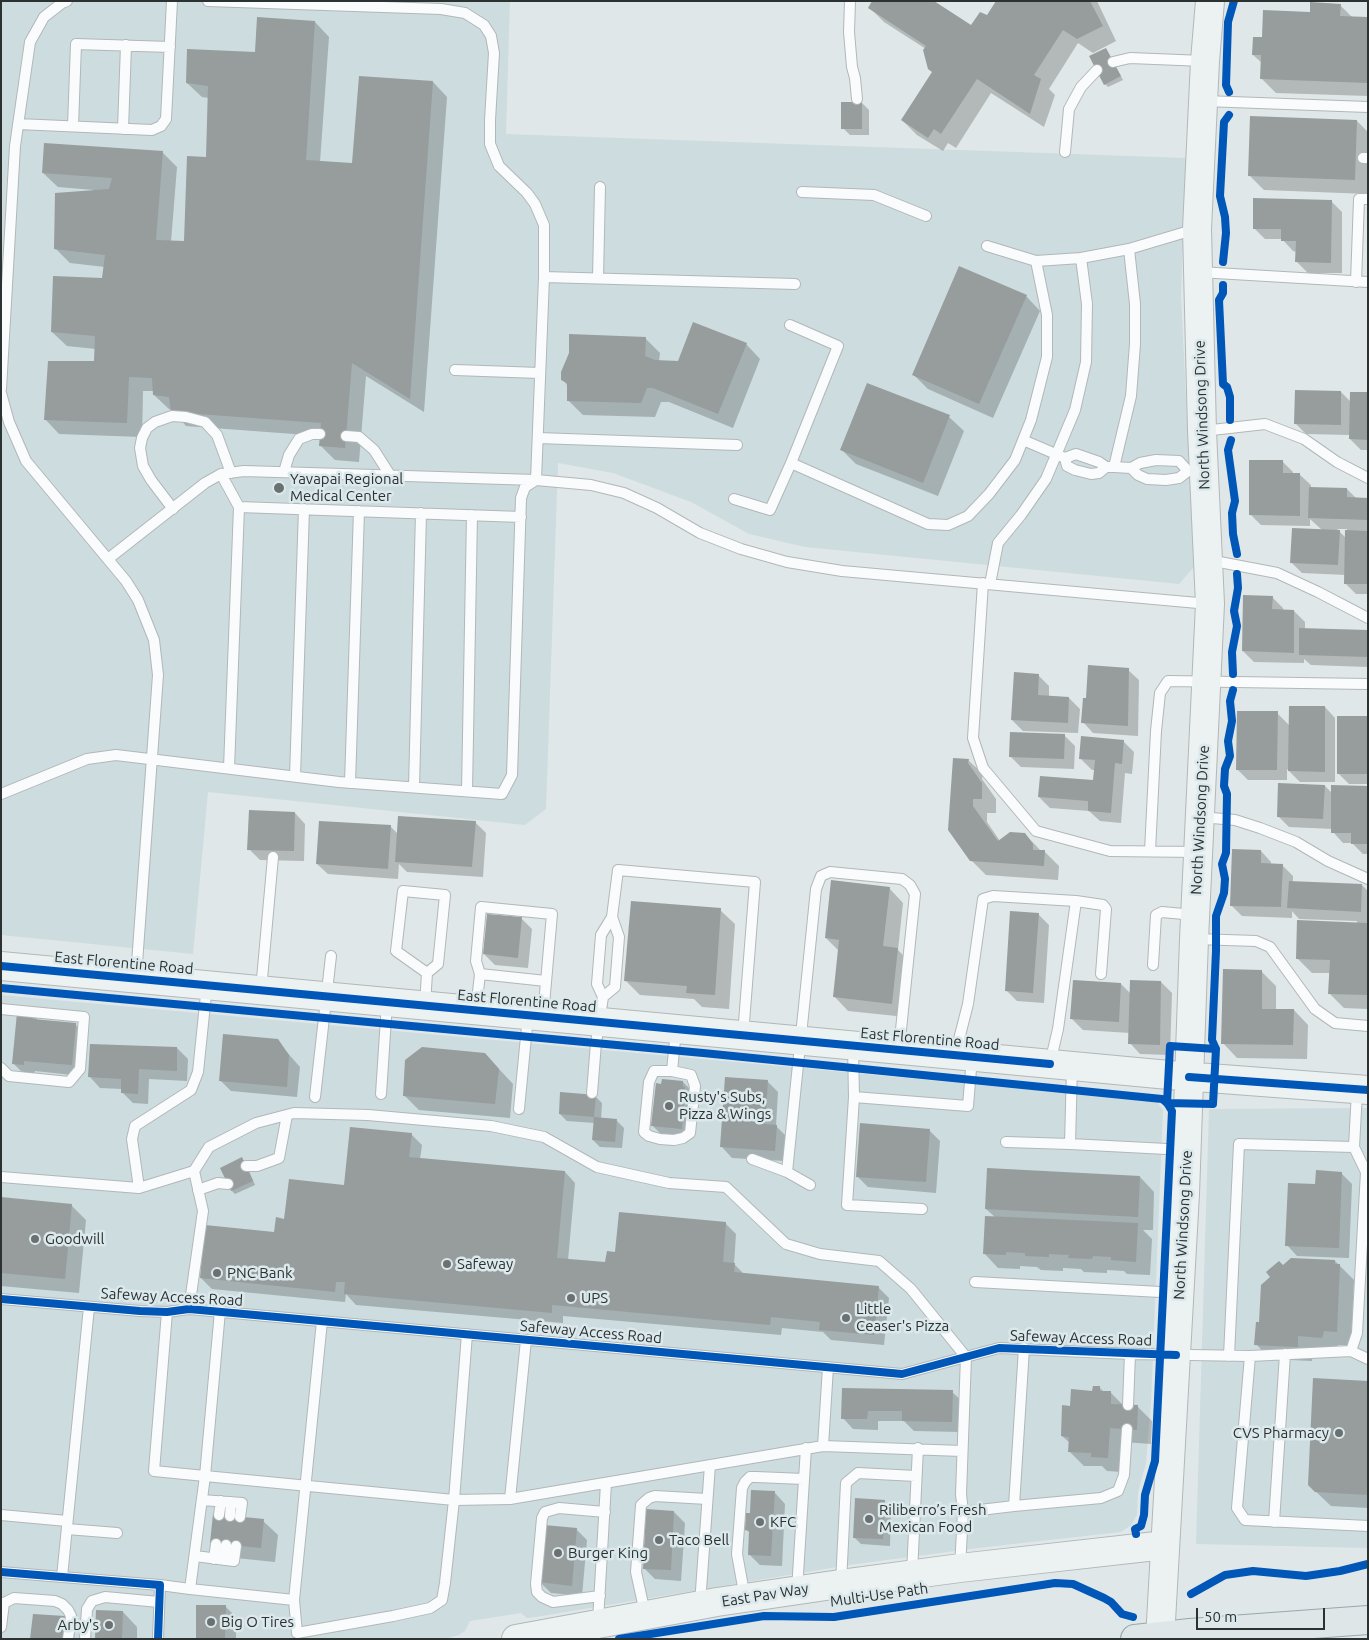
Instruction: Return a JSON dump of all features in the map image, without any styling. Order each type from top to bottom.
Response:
[{"type":"main road","points":[[1152,1638],[1368,1620]]},
{"type":"street","name":"North Windsong Drive","points":[[1152,1638],[1165,1545],[1176,1355],[1210,604],[1208,560],[1196,471],[1202,431],[1197,229],[1205,61],[1210,1]]},
{"type":"street","name":"East Florentine Road","points":[[1,966],[535,1016],[601,1010],[676,1029],[1190,1077],[1363,1090]]},
{"type":"street","name":"East Pav Way","points":[[516,1639],[700,1605],[797,1590],[960,1568],[1165,1545]]},
{"type":"lane","points":[[67,1],[44,17],[30,42],[14,156],[1,391],[9,422],[26,460],[126,581],[138,600],[154,640],[158,675],[136,978]]},
{"type":"lane","points":[[18,124],[152,130],[161,126],[166,119],[172,1]]},
{"type":"lane","points":[[208,1],[441,9],[465,13],[484,25],[491,36],[494,53],[490,144],[499,166],[527,193],[535,204],[544,225],[544,277],[536,480]]},
{"type":"lane","points":[[850,1],[852,67],[857,99]]},
{"type":"lane","points":[[73,126],[76,44],[170,47]]},
{"type":"lane","points":[[123,129],[126,45]]},
{"type":"lane","points":[[1113,62],[1130,58],[1205,61]]},
{"type":"lane","points":[[1065,152],[1069,109],[1081,87],[1097,70]]},
{"type":"lane","points":[[1203,101],[1368,107]]},
{"type":"lane","points":[[598,278],[600,187]]},
{"type":"lane","points":[[802,192],[874,195],[926,216]]},
{"type":"lane","points":[[1356,282],[1359,199],[1368,199]]},
{"type":"lane","points":[[988,246],[1036,261],[1081,258],[1128,250],[1197,229]]},
{"type":"lane","points":[[1023,440],[1060,457],[1067,466],[1075,470],[1091,474],[1099,473],[1110,467],[1131,396],[1135,344],[1135,304],[1128,250]]},
{"type":"lane","points":[[1081,258],[1086,304],[1086,362],[1075,410],[1060,457],[1021,515],[998,542],[986,584],[972,738],[983,768],[1036,831],[1110,851],[1198,852]]},
{"type":"lane","points":[[791,463],[928,524],[948,525],[968,516],[989,494],[1015,460],[1031,420],[1047,357],[1047,315],[1036,261]]},
{"type":"lane","points":[[1198,272],[1368,282]]},
{"type":"lane","points":[[544,277],[795,284]]},
{"type":"lane","points":[[734,499],[770,510],[838,346],[790,325]]},
{"type":"lane","points":[[455,370],[540,373]]},
{"type":"lane","points":[[173,509],[143,466],[140,448],[147,428],[155,422],[172,416],[186,417],[204,422],[217,435],[226,473],[239,507],[229,768]]},
{"type":"lane","points":[[1202,431],[1265,424],[1304,439],[1337,462],[1368,478]]},
{"type":"lane","points":[[284,472],[289,455],[299,439],[312,434],[320,434]]},
{"type":"lane","points":[[346,436],[359,437],[374,450],[390,475]]},
{"type":"lane","points":[[538,438],[737,445]]},
{"type":"lane","points":[[1060,457],[1076,454],[1110,467],[1131,468],[1140,462],[1156,460],[1178,461],[1196,471]]},
{"type":"lane","points":[[1131,468],[1138,475],[1147,479],[1166,480],[1178,478],[1196,471]]},
{"type":"lane","points":[[108,559],[206,483],[226,473],[244,470],[536,480],[591,485],[624,494],[657,508],[700,533],[741,549],[787,562],[842,571],[1210,604]]},
{"type":"lane","points":[[1,794],[87,759],[116,755],[350,783],[502,794],[512,775],[521,498],[525,487],[536,480]]},
{"type":"lane","points":[[239,507],[521,517]]},
{"type":"lane","points":[[295,776],[304,509]]},
{"type":"lane","points":[[350,783],[359,511]]},
{"type":"lane","points":[[414,787],[421,513]]},
{"type":"lane","points":[[467,791],[472,515]]},
{"type":"lane","points":[[1208,560],[1277,574],[1318,592],[1368,618]]},
{"type":"lane","points":[[1150,851],[1160,693],[1168,681],[1368,684]]},
{"type":"lane","points":[[1200,817],[1236,820],[1260,828],[1296,842],[1328,861],[1368,879]]},
{"type":"lane","points":[[261,990],[273,857]]},
{"type":"lane","points":[[592,1093],[601,1010],[597,984],[601,935],[612,917],[618,870],[755,882],[742,1035]]},
{"type":"lane","points":[[787,1172],[816,889],[820,876],[830,872],[902,879],[910,885],[915,894],[898,1050]]},
{"type":"lane","points":[[425,1006],[427,973],[438,964],[445,895],[403,891],[396,951],[427,973]]},
{"type":"lane","points":[[854,1097],[968,1106],[963,1056],[968,1004],[983,899],[993,896],[1076,901],[1103,905],[1106,910],[1101,974]]},
{"type":"lane","points":[[1070,1144],[1058,1029],[1076,901]]},
{"type":"lane","points":[[476,1010],[480,974],[476,961],[481,907],[552,914],[546,981],[535,1016],[519,1109]]},
{"type":"lane","points":[[1153,965],[1156,915],[1162,912],[1194,927],[1256,941],[1270,947],[1315,1009],[1335,1023],[1368,1026]]},
{"type":"lane","points":[[601,1010],[615,987],[619,937],[612,917]]},
{"type":"lane","points":[[314,1097],[331,956]]},
{"type":"lane","points":[[480,974],[546,981]]},
{"type":"lane","points":[[139,1188],[132,1139],[135,1126],[191,1090],[198,1072],[207,985]]},
{"type":"lane","points":[[381,1094],[387,1002]]},
{"type":"lane","points":[[1,1009],[84,1017],[80,1069],[69,1082],[9,1076],[1,1068]]},
{"type":"lane","points":[[672,1071],[676,1029]]},
{"type":"lane","points":[[853,1046],[854,1097],[847,1204],[922,1209]]},
{"type":"lane","points":[[672,1071],[691,1075],[695,1086],[690,1132],[684,1138],[674,1140],[649,1136],[644,1132],[649,1082],[654,1072],[672,1071]]},
{"type":"lane","points":[[1363,1090],[1354,1147],[1366,1172],[1357,1333],[1351,1351],[1368,1359]]},
{"type":"lane","points":[[1,1177],[139,1188],[194,1171],[210,1147],[256,1123],[294,1113],[368,1115],[491,1126],[544,1136],[597,1167],[668,1183],[726,1187],[786,1244],[820,1254],[879,1261],[911,1288],[966,1357],[960,1568]]},
{"type":"lane","points":[[251,1169],[279,1158],[287,1115]]},
{"type":"lane","points":[[1006,1142],[1186,1150]]},
{"type":"lane","points":[[1229,1356],[1240,1144],[1354,1147]]},
{"type":"lane","points":[[752,1159],[787,1172],[810,1185]]},
{"type":"lane","points":[[189,1309],[203,1211],[194,1171]]},
{"type":"lane","points":[[198,1190],[223,1181]]},
{"type":"lane","points":[[975,1282],[1179,1293]]},
{"type":"lane","name":"Safeway Access Road","points":[[1,1299],[167,1312],[189,1309],[902,1374],[999,1348],[1229,1356],[1351,1351]]},
{"type":"lane","points":[[62,1577],[89,1307]]},
{"type":"lane","points":[[167,1312],[154,1471],[454,1500],[510,1499],[823,1446],[962,1451]]},
{"type":"lane","points":[[190,1589],[206,1476],[220,1312]]},
{"type":"lane","points":[[322,1321],[294,1600],[297,1632],[430,1608],[442,1600],[454,1500],[467,1334]]},
{"type":"lane","points":[[510,1499],[526,1340]]},
{"type":"lane","points":[[1014,1506],[1024,1348]]},
{"type":"lane","points":[[1128,1405],[1130,1354]]},
{"type":"lane","points":[[1274,1522],[1285,1354]]},
{"type":"lane","points":[[1250,1356],[1237,1508],[1245,1520],[1368,1526]]},
{"type":"lane","points":[[823,1446],[828,1367]]},
{"type":"lane","points":[[963,1512],[1101,1498],[1118,1491],[1124,1475],[1127,1429]]},
{"type":"lane","points":[[797,1590],[806,1448]]},
{"type":"lane","points":[[912,1574],[918,1448]]},
{"type":"lane","points":[[700,1605],[710,1465]]},
{"type":"lane","points":[[840,1584],[846,1483],[858,1473],[916,1476]]},
{"type":"lane","points":[[745,1598],[737,1554],[742,1488],[745,1482],[750,1477],[804,1480]]},
{"type":"lane","points":[[598,1623],[606,1483]]},
{"type":"lane","points":[[645,1615],[636,1572],[641,1505],[649,1498],[655,1496],[707,1499]]},
{"type":"lane","points":[[202,1500],[231,1502]]},
{"type":"lane","points":[[231,1502],[230,1516],[231,1502]]},
{"type":"lane","points":[[600,1596],[553,1602],[542,1597],[537,1592],[536,1584],[542,1518],[545,1512],[559,1508],[605,1512]]},
{"type":"lane","points":[[1,1515],[117,1533]]},
{"type":"lane","points":[[224,1560],[226,1545],[224,1560]]},
{"type":"lane","points":[[194,1556],[224,1560]]},
{"type":"lane","points":[[1,1572],[160,1585],[294,1600]]},
{"type":"lane","points":[[158,1639],[160,1585]]},
{"type":"lane","points":[[85,1639],[87,1609],[92,1601],[105,1597],[160,1602]]},
{"type":"lane","points":[[1,1626],[2,1603],[14,1598],[55,1601],[62,1604],[68,1610],[70,1616],[68,1639]]},
{"type":"shaded area","name":"Yavapai Regional Medical Center","points":[[1,1],[510,1],[506,134],[1186,158],[1181,295],[1194,567],[1179,584],[805,547],[749,534],[691,502],[613,473],[558,463],[546,809],[525,825],[208,792],[193,954],[1,935]]},
{"type":"shaded area","points":[[1,995],[1157,1102],[1163,1110],[1151,1402],[1146,1463],[1138,1492],[1137,1515],[1131,1525],[1121,1532],[849,1565],[536,1617],[527,1618],[521,1613],[470,1621],[465,1631],[459,1635],[444,1639],[1,1639]]},
{"type":"shaded area","points":[[1368,1108],[1368,1548],[1196,1544],[1209,1109]]},
{"type":"building","points":[[872,1],[934,1],[971,25],[980,12],[987,15],[996,1],[1090,1],[1103,26],[1077,39],[1063,30],[1034,75],[1041,79],[1030,114],[977,79],[941,134],[934,129],[928,138],[901,120],[932,72],[928,69],[923,50],[926,46],[868,8]]},
{"type":"building","points":[[1310,2],[1341,4],[1340,16],[1368,17],[1368,83],[1260,79],[1261,55],[1252,55],[1253,37],[1262,37],[1263,10],[1310,12]]},
{"type":"building","points":[[257,17],[315,21],[306,160],[352,163],[359,76],[433,81],[410,399],[352,363],[345,448],[319,446],[321,423],[171,412],[169,397],[153,395],[152,378],[129,377],[127,423],[44,420],[48,361],[94,361],[95,336],[51,332],[53,276],[102,278],[105,255],[54,249],[55,193],[109,189],[112,178],[42,173],[44,143],[163,151],[156,240],[184,241],[187,156],[206,157],[208,86],[186,83],[187,49],[255,52]]},
{"type":"building","points":[[1106,48],[1121,76],[1104,85],[1089,56]]},
{"type":"building","points":[[841,102],[862,102],[862,129],[841,129]]},
{"type":"building","points":[[1250,116],[1357,120],[1355,180],[1248,176]]},
{"type":"building","points":[[1253,198],[1332,200],[1331,263],[1295,262],[1296,241],[1281,241],[1281,229],[1253,229]]},
{"type":"building","points":[[959,266],[1027,295],[979,404],[912,375]]},
{"type":"building","points":[[693,322],[747,343],[718,414],[653,388],[647,388],[641,403],[567,401],[567,383],[561,380],[561,372],[569,353],[569,334],[646,337],[645,356],[655,360],[678,361]]},
{"type":"building","points":[[867,383],[950,415],[923,483],[840,450]]},
{"type":"building","points":[[1295,390],[1341,391],[1341,425],[1294,424]]},
{"type":"building","points":[[1350,392],[1368,392],[1368,440],[1349,439]]},
{"type":"building","points":[[1249,460],[1283,460],[1283,473],[1300,473],[1300,516],[1249,515]]},
{"type":"building","points":[[1309,487],[1347,488],[1347,497],[1368,498],[1368,520],[1308,518]]},
{"type":"building","points":[[1292,528],[1340,530],[1338,565],[1290,563]]},
{"type":"building","points":[[1345,530],[1368,531],[1368,584],[1344,584]]},
{"type":"building","points":[[1243,595],[1273,596],[1272,609],[1294,610],[1294,653],[1242,651]]},
{"type":"building","points":[[1299,628],[1368,630],[1368,657],[1299,655]]},
{"type":"building","points":[[1088,665],[1129,668],[1128,726],[1081,723],[1083,698],[1086,698]]},
{"type":"building","points":[[1014,672],[1039,674],[1038,695],[1069,697],[1068,723],[1011,720]]},
{"type":"building","points":[[1289,706],[1325,706],[1325,772],[1288,771]]},
{"type":"building","points":[[1237,711],[1278,711],[1277,770],[1236,770]]},
{"type":"building","points":[[1337,716],[1368,716],[1368,774],[1337,774]]},
{"type":"building","points":[[1010,732],[1065,734],[1064,759],[1009,757]]},
{"type":"building","points":[[1081,736],[1124,740],[1122,764],[1115,763],[1111,813],[1088,811],[1088,801],[1038,797],[1040,776],[1093,780],[1095,760],[1079,759]]},
{"type":"building","points":[[953,758],[969,759],[968,763],[982,783],[982,799],[973,799],[973,806],[998,841],[1010,832],[1025,833],[1033,844],[1033,850],[1045,850],[1044,866],[970,861],[948,830]]},
{"type":"building","points":[[1278,783],[1325,785],[1323,819],[1277,817]]},
{"type":"building","points":[[1331,785],[1368,786],[1368,844],[1351,844],[1351,833],[1331,833]]},
{"type":"building","points":[[249,810],[295,812],[294,851],[247,850]]},
{"type":"building","points":[[398,816],[476,821],[472,867],[395,862]]},
{"type":"building","points":[[319,821],[391,825],[388,869],[316,864]]},
{"type":"building","points":[[1232,849],[1261,850],[1261,863],[1283,864],[1281,907],[1230,906]]},
{"type":"building","points":[[831,880],[890,887],[883,946],[898,948],[892,1004],[833,997],[839,940],[825,938]]},
{"type":"building","points":[[1289,881],[1362,884],[1361,912],[1287,908]]},
{"type":"building","points":[[631,901],[721,908],[715,995],[686,993],[687,986],[624,981]]},
{"type":"building","points":[[1010,911],[1039,913],[1033,993],[1005,991]]},
{"type":"building","points":[[487,914],[522,917],[518,958],[483,954]]},
{"type":"building","points":[[1297,920],[1368,923],[1367,995],[1328,994],[1330,960],[1296,959]]},
{"type":"building","points":[[1223,969],[1262,970],[1262,1009],[1294,1009],[1293,1045],[1221,1044]]},
{"type":"building","points":[[1073,980],[1121,983],[1119,1022],[1070,1019]]},
{"type":"building","points":[[1130,980],[1161,981],[1160,1045],[1128,1044]]},
{"type":"building","points":[[17,1013],[33,1014],[33,1019],[76,1023],[72,1065],[24,1061],[24,1065],[12,1064]]},
{"type":"building","points":[[223,1034],[278,1039],[289,1055],[287,1087],[219,1081]]},
{"type":"building","points":[[90,1044],[177,1047],[177,1071],[139,1069],[138,1094],[121,1093],[121,1079],[88,1077]]},
{"type":"building","points":[[422,1047],[485,1053],[499,1069],[495,1104],[403,1096],[405,1060]]},
{"type":"building","points":[[725,1077],[768,1080],[765,1124],[777,1125],[775,1151],[720,1147]]},
{"type":"building","name":"Rusty's Subs, Pizza & Wings","points":[[662,1079],[683,1081],[683,1086],[685,1087],[682,1129],[651,1126],[656,1083],[661,1084]]},
{"type":"building","points":[[560,1092],[596,1095],[594,1117],[559,1114]]},
{"type":"building","points":[[594,1117],[617,1119],[615,1142],[592,1140]]},
{"type":"building","points":[[860,1123],[930,1129],[926,1182],[856,1177]]},
{"type":"building","points":[[350,1127],[412,1133],[409,1157],[565,1171],[557,1258],[605,1262],[607,1251],[615,1252],[619,1212],[726,1222],[723,1262],[735,1263],[734,1272],[879,1286],[874,1335],[819,1330],[820,1322],[771,1317],[770,1325],[552,1305],[552,1313],[344,1294],[345,1282],[336,1282],[335,1292],[200,1278],[205,1225],[274,1232],[276,1217],[284,1219],[289,1179],[344,1185]]},
{"type":"building","points":[[242,1157],[253,1181],[231,1191],[220,1168]]},
{"type":"building","points":[[987,1168],[1140,1176],[1138,1217],[985,1209]]},
{"type":"building","points":[[1316,1170],[1342,1172],[1339,1248],[1285,1246],[1288,1183],[1315,1184]]},
{"type":"building","name":"Goodwill","points":[[1,1197],[72,1204],[65,1279],[1,1273]]},
{"type":"building","points":[[985,1216],[1138,1223],[1136,1262],[1093,1256],[1092,1259],[1068,1258],[1069,1255],[1049,1254],[1049,1257],[1025,1256],[1025,1253],[1006,1252],[1006,1255],[983,1254]]},
{"type":"building","points":[[1291,1258],[1335,1260],[1335,1264],[1340,1264],[1337,1332],[1324,1331],[1322,1338],[1298,1336],[1298,1347],[1254,1345],[1256,1322],[1259,1322],[1261,1285],[1270,1277],[1266,1272],[1279,1261],[1283,1265]]},
{"type":"building","name":"CVS Pharmacy","points":[[1313,1378],[1368,1381],[1368,1495],[1315,1492],[1308,1485]]},
{"type":"building","points":[[1093,1386],[1100,1386],[1100,1391],[1111,1391],[1111,1404],[1138,1405],[1137,1430],[1110,1428],[1108,1458],[1091,1457],[1091,1453],[1068,1452],[1069,1437],[1061,1436],[1062,1405],[1070,1406],[1071,1389],[1092,1391]]},
{"type":"building","points":[[842,1388],[953,1390],[952,1422],[902,1421],[902,1411],[868,1411],[867,1419],[841,1419]]},
{"type":"building","name":"KFC","points":[[751,1490],[775,1491],[771,1556],[748,1555],[749,1531],[745,1530],[746,1513],[750,1513]]},
{"type":"building","name":"Riliberro’s Fresh Mexican Food","points":[[855,1498],[885,1500],[883,1539],[853,1538]]},
{"type":"building","name":"Taco Bell","points":[[646,1509],[674,1511],[671,1570],[643,1569]]},
{"type":"building","points":[[213,1514],[264,1519],[261,1548],[210,1543]]},
{"type":"building","name":"Burger King","points":[[544,1525],[577,1528],[572,1586],[539,1582]]},
{"type":"building","name":"Big O Tires","points":[[196,1605],[226,1605],[225,1639],[196,1639]]},
{"type":"building","name":"Arby's","points":[[96,1610],[123,1611],[122,1639],[95,1639]]},
{"type":"building","points":[[33,1614],[65,1616],[63,1639],[30,1639]]},
{"type":"cycle path","points":[[1229,92],[1226,85],[1228,22],[1234,1]]},
{"type":"cycle path","points":[[1223,262],[1226,233],[1225,217],[1220,196],[1224,122],[1229,115]]},
{"type":"cycle path","points":[[1223,285],[1223,293],[1219,300],[1223,384],[1227,387],[1230,397],[1230,420]]},
{"type":"cycle path","points":[[1231,440],[1228,450],[1235,501],[1232,513],[1233,534],[1237,554]]},
{"type":"cycle path","points":[[1233,674],[1232,652],[1237,626],[1234,611],[1238,588],[1237,574]]},
{"type":"cycle path","points":[[1167,1103],[1213,1104],[1216,1049],[1212,1040],[1216,916],[1224,893],[1225,879],[1222,864],[1226,853],[1227,794],[1224,786],[1225,769],[1230,756],[1228,741],[1232,721],[1230,701],[1233,690]]},
{"type":"cycle path","points":[[1,966],[1050,1064]]},
{"type":"cycle path","points":[[1,988],[703,1053],[1162,1099],[1172,1111],[1155,1461],[1145,1495],[1144,1515],[1141,1526],[1135,1529],[1136,1534]]},
{"type":"cycle path","points":[[1167,1103],[1170,1046],[1216,1049]]},
{"type":"cycle path","points":[[1189,1077],[1368,1090]]},
{"type":"cycle path","points":[[1,1299],[140,1311],[167,1312],[189,1309],[902,1374],[999,1348],[1176,1355]]},
{"type":"cycle path","points":[[1191,1594],[1225,1575],[1253,1571],[1306,1576],[1340,1571],[1368,1564]]},
{"type":"cycle path","points":[[1,1572],[160,1585],[158,1639]]},
{"type":"cycle path","name":"Multi-Use Path","points":[[619,1639],[764,1616],[834,1617],[1055,1583],[1073,1584],[1104,1598],[1111,1602],[1122,1614],[1133,1617]]},
{"type":"place","name":"Yavapai Regional Medical Center","points":[[279,488]]},
{"type":"place","name":"Rusty's Subs, Pizza & Wings","points":[[669,1106]]},
{"type":"place","name":"Goodwill","points":[[35,1239]]},
{"type":"place","name":"Safeway","points":[[447,1264]]},
{"type":"place","name":"PNC Bank","points":[[217,1273]]},
{"type":"place","name":"UPS","points":[[571,1298]]},
{"type":"place","name":"Little Ceaser's Pizza","points":[[846,1318]]},
{"type":"place","name":"CVS Pharmacy","points":[[1339,1433]]},
{"type":"place","name":"Riliberro’s Fresh Mexican Food","points":[[869,1519]]},
{"type":"place","name":"KFC","points":[[760,1522]]},
{"type":"place","name":"Taco Bell","points":[[659,1540]]},
{"type":"place","name":"Burger King","points":[[558,1553]]},
{"type":"place","name":"Big O Tires","points":[[211,1622]]},
{"type":"place","name":"Arby's","points":[[109,1625]]}]
